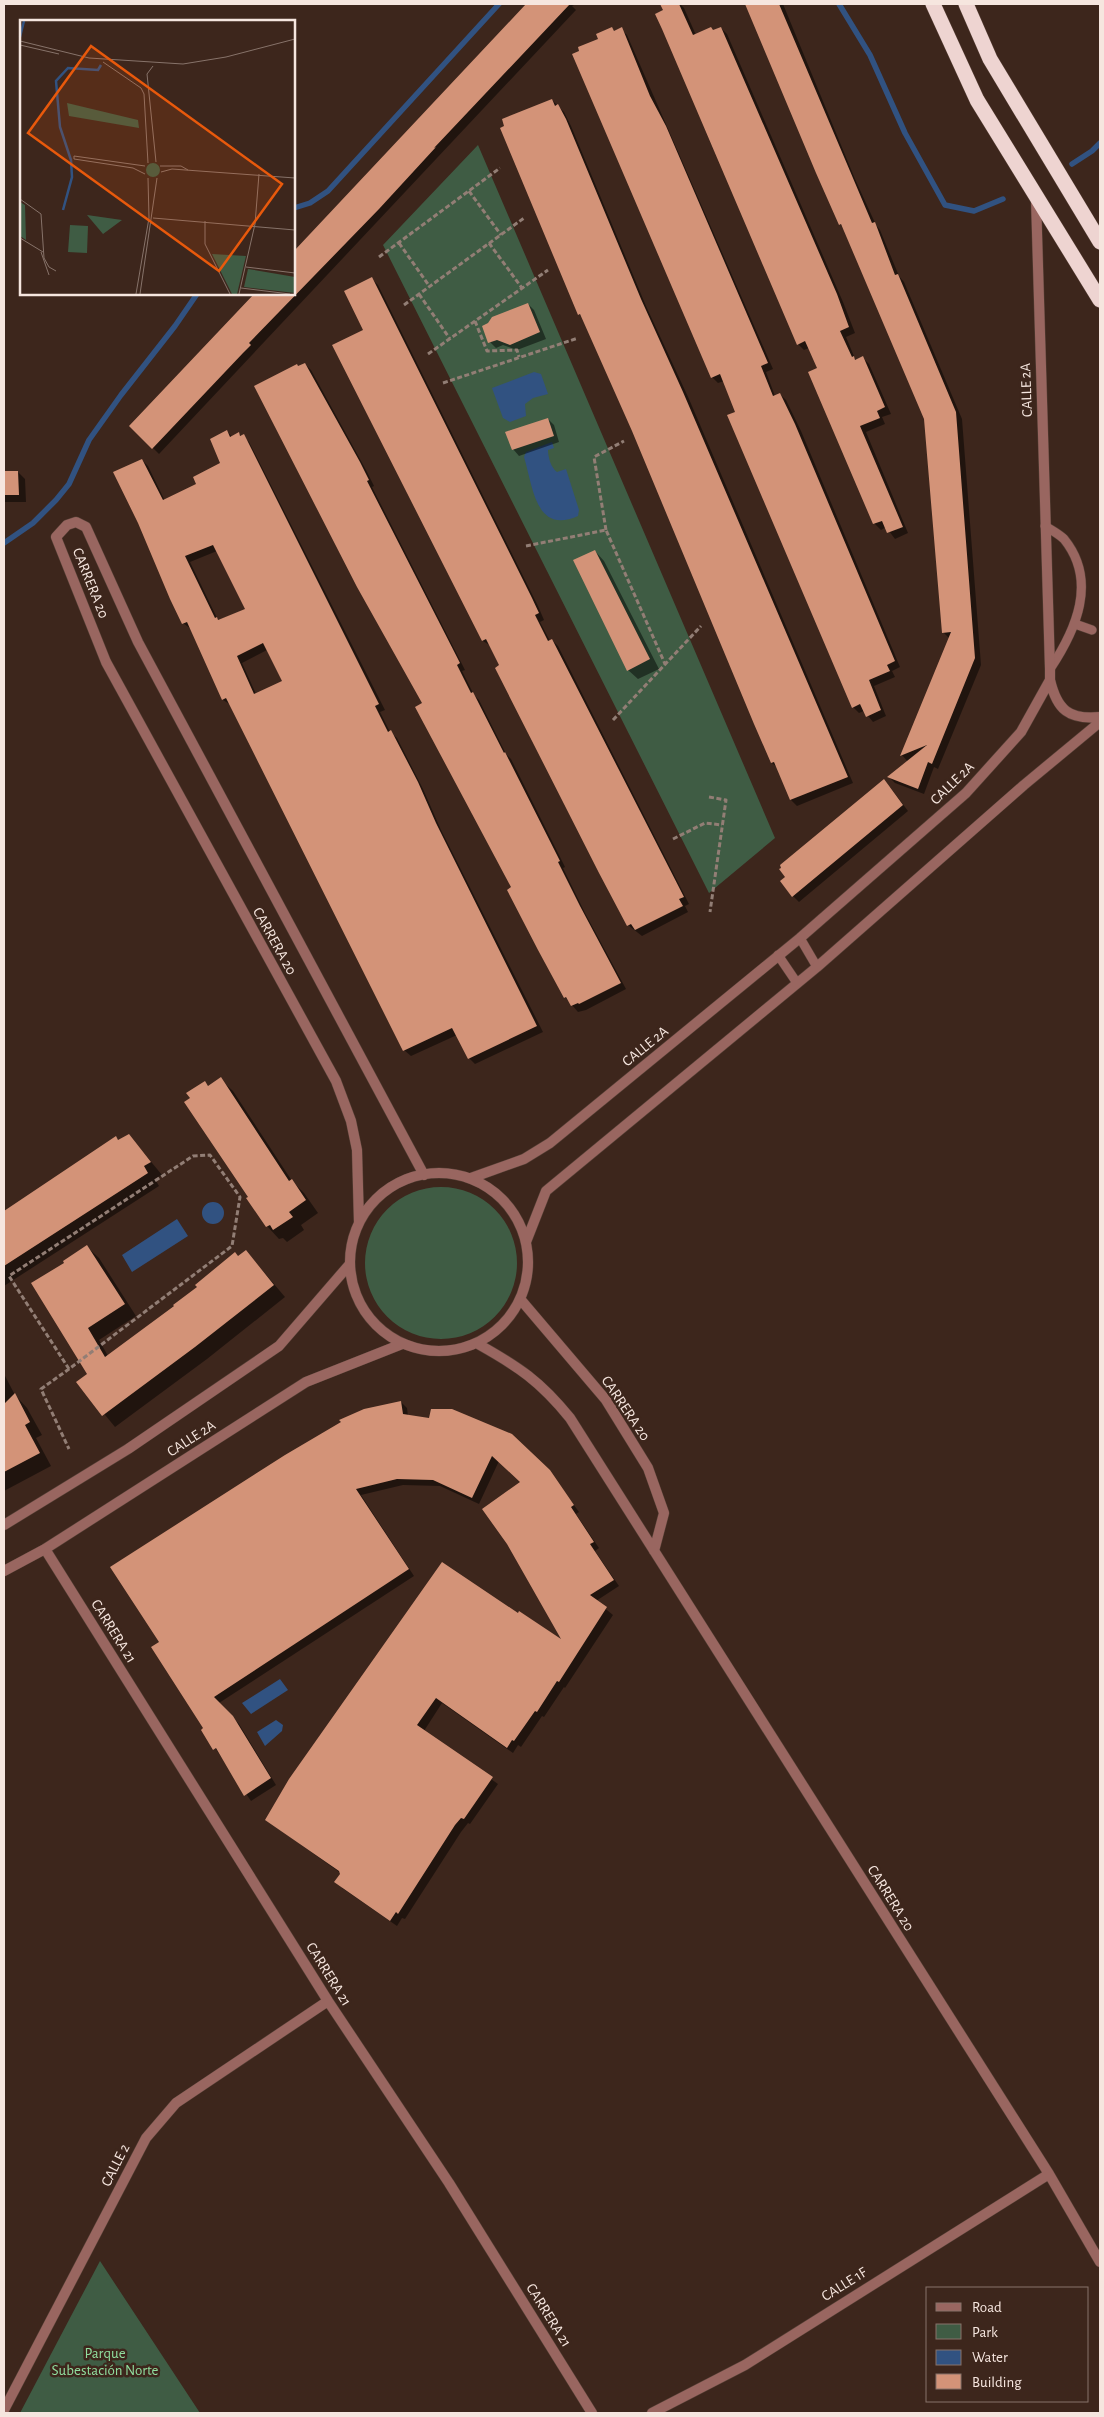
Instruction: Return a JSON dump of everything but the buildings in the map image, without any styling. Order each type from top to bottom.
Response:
[{"type":"highway","points":[[933,4],[977,100],[1100,300]]},
{"type":"highway","points":[[966,4],[990,59],[1100,242]]},
{"type":"street","name":"CALLE 2A","points":[[471,1178],[524,1160],[550,1143],[800,938],[966,793],[1021,732],[1050,680],[1036,198]]},
{"type":"street","name":"CARRERA 20","points":[[359,1223],[356,1150],[351,1121],[336,1081],[106,662],[56,537],[67,524],[76,522],[86,527],[138,642],[424,1175]]},
{"type":"street","points":[[1050,680],[1054,697],[1062,708],[1071,715],[1086,718],[1100,717]]},
{"type":"street","points":[[526,1242],[546,1191],[817,967],[1024,785],[1100,722]]},
{"type":"street","points":[[442,1172],[471,1178],[496,1193],[515,1215],[526,1242],[528,1272],[521,1300],[503,1326],[478,1344],[453,1351],[427,1351],[402,1344],[381,1330],[364,1312],[354,1289],[349,1264],[353,1235],[366,1209],[387,1188],[413,1176],[442,1172]]},
{"type":"street","name":"CALLE 2A","points":[[4,1525],[128,1449],[279,1346],[349,1264]]},
{"type":"street","name":"CARRERA 20","points":[[521,1300],[606,1400],[648,1468],[664,1514],[654,1551]]},
{"type":"street","name":"CALLE 2A","points":[[4,1571],[45,1549],[306,1382],[402,1344]]},
{"type":"street","name":"CARRERA 20","points":[[478,1344],[518,1366],[549,1392],[570,1418],[1049,2174],[1100,2262]]},
{"type":"street","name":"CARRERA 21","points":[[45,1549],[328,2001],[449,2183],[592,2413]]},
{"type":"street","name":"CALLE 2","points":[[4,2410],[146,2138],[176,2103],[328,2001]]},
{"type":"street","name":"CALLE 1F","points":[[652,2413],[745,2365],[1049,2174]]},
{"type":"lane","points":[[1045,526],[1063,538],[1074,557],[1082,582],[1079,611],[1068,643],[1050,669]]},
{"type":"lane","points":[[1074,624],[1092,630]]},
{"type":"lane","points":[[800,938],[817,967]]},
{"type":"lane","points":[[778,955],[797,983]]},
{"type":"path","points":[[379,257],[500,168]]},
{"type":"path","points":[[469,191],[501,235]]},
{"type":"path","points":[[404,306],[524,218]]},
{"type":"path","points":[[399,242],[430,287]]},
{"type":"path","points":[[489,243],[522,288]]},
{"type":"path","points":[[428,354],[548,270]]},
{"type":"path","points":[[419,294],[450,339]]},
{"type":"path","points":[[475,321],[487,351],[517,350],[520,357]]},
{"type":"path","points":[[443,383],[578,338]]},
{"type":"path","points":[[624,441],[594,457],[606,530],[665,664]]},
{"type":"path","points":[[526,546],[606,530]]},
{"type":"path","points":[[613,720],[701,626]]},
{"type":"path","points":[[709,797],[726,800],[710,912]]},
{"type":"path","points":[[673,839],[705,823],[722,825]]},
{"type":"path","points":[[68,1369],[9,1276],[193,1156],[210,1156],[240,1197],[232,1246],[42,1389],[69,1448]]},
{"type":"green space","points":[[478,145],[775,838],[709,893],[383,245]]},
{"type":"green space","points":[[441,1187],[456,1188],[470,1193],[495,1209],[511,1234],[516,1248],[516,1278],[511,1292],[495,1317],[470,1333],[456,1338],[441,1339],[426,1338],[412,1333],[387,1317],[371,1292],[366,1278],[365,1263],[366,1248],[371,1234],[387,1209],[412,1193],[426,1188]]},
{"type":"green space","name":"Parque Subestación Norte","points":[[100,2261],[200,2413],[20,2413]]},
{"type":"water","points":[[534,372],[541,374],[548,394],[533,398],[525,404],[526,416],[510,422],[503,418],[492,388]]},
{"type":"water","points":[[552,442],[554,448],[548,450],[550,462],[557,472],[566,469],[579,510],[578,516],[564,520],[553,519],[544,513],[538,504],[524,457],[526,452]]},
{"type":"water","points":[[213,1202],[221,1205],[224,1213],[221,1221],[213,1224],[205,1221],[202,1213],[205,1205]]},
{"type":"water","points":[[177,1219],[188,1236],[132,1272],[122,1255]]},
{"type":"water","points":[[280,1679],[288,1690],[251,1714],[242,1703]]},
{"type":"water","points":[[276,1720],[283,1725],[282,1731],[265,1746],[257,1732]]},
{"type":"waterway","points":[[295,208],[310,203],[328,191],[499,4]]},
{"type":"waterway","points":[[839,4],[870,55],[905,133],[945,205],[974,211],[1003,199]]},
{"type":"waterway","points":[[1072,164],[1092,151],[1100,143]]},
{"type":"waterway","points":[[4,543],[33,523],[69,484],[89,440],[196,295]]}]
